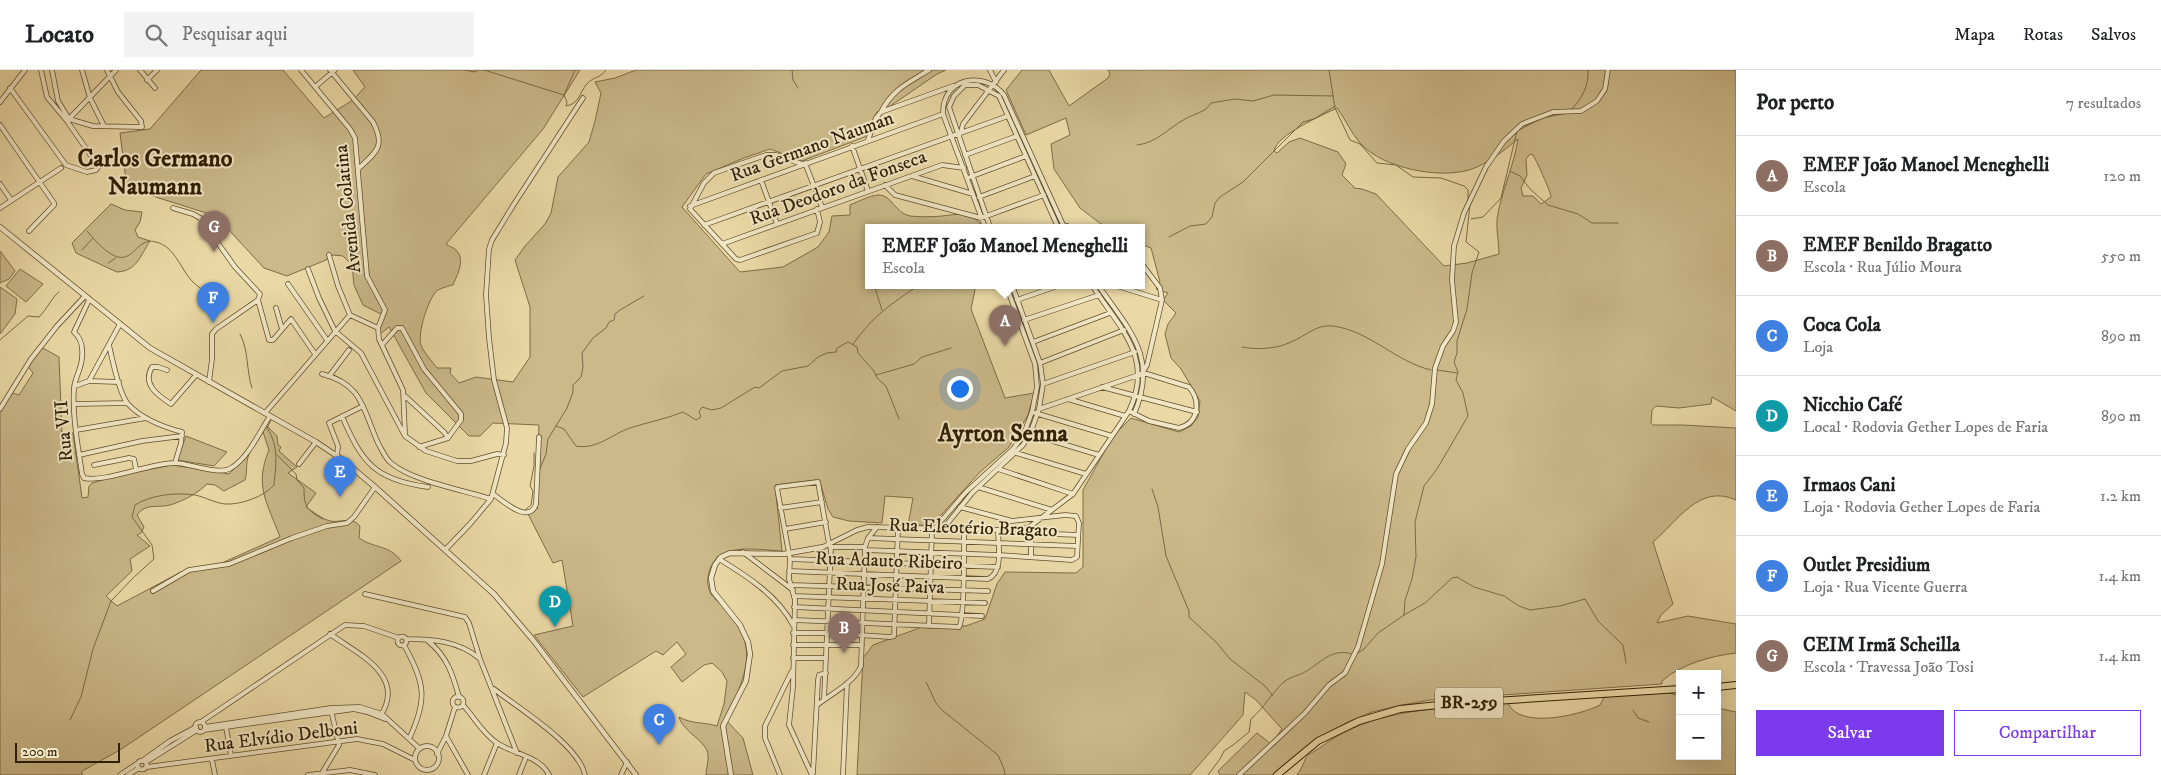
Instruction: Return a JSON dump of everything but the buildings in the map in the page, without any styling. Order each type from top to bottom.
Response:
[{"type":"highway","points":[[1721,687],[1736,685]]},
{"type":"highway","name":"BR-259","points":[[1277,775],[1318,742],[1359,721],[1400,709],[1448,704],[1676,689]]},
{"type":"street","points":[[0,102],[25,70]]},
{"type":"street","points":[[41,70],[47,97],[68,120],[104,126],[139,128],[142,126],[141,121],[118,92],[107,70]]},
{"type":"street","points":[[10,88],[66,165],[87,172],[96,170],[98,167],[96,163],[58,101],[52,70]]},
{"type":"street","points":[[82,70],[90,98],[104,126]]},
{"type":"street","points":[[68,120],[116,70]]},
{"type":"street","points":[[140,70],[146,80],[155,88]]},
{"type":"street","points":[[146,80],[156,70]]},
{"type":"street","name":"Avenida Colatina","points":[[301,70],[353,134],[358,169],[367,276],[385,310],[378,328]]},
{"type":"street","points":[[868,140],[876,118],[882,112],[891,95],[929,70]]},
{"type":"street","points":[[990,70],[995,84],[1004,95],[1013,114],[1046,194],[1061,224]]},
{"type":"street","points":[[959,133],[963,124],[1004,70]]},
{"type":"street","points":[[1239,775],[1305,713],[1329,685],[1345,673],[1358,647],[1382,564],[1396,474],[1408,449],[1426,423],[1432,404],[1435,368],[1443,346],[1453,331],[1456,322],[1452,280],[1454,246],[1464,213],[1486,168],[1504,141],[1522,124],[1553,112],[1581,111],[1597,101],[1606,89],[1608,70]]},
{"type":"street","points":[[315,87],[333,71],[378,131],[380,143],[378,149],[358,169]]},
{"type":"street","points":[[882,112],[953,86],[968,78],[995,84]]},
{"type":"street","points":[[988,224],[972,194],[965,155],[949,107],[954,96],[966,85],[974,84],[990,90],[999,96],[1035,176],[1046,194]]},
{"type":"street","points":[[953,86],[945,98],[943,114],[964,168],[979,197],[985,224]]},
{"type":"street","points":[[446,549],[491,499],[504,455],[507,428],[494,380],[486,295],[489,249],[492,240],[514,204],[583,98]]},
{"type":"street","name":"Rua Germano Nauman","points":[[690,206],[943,114]]},
{"type":"street","points":[[704,225],[1013,114]]},
{"type":"street","points":[[0,125],[54,205],[29,231]]},
{"type":"street","points":[[965,155],[1017,136]]},
{"type":"street","points":[[852,146],[868,191]]},
{"type":"street","points":[[771,154],[803,164],[814,185],[820,208],[820,222],[816,233],[740,260],[736,259],[691,210],[690,206],[708,178],[732,167],[771,154]]},
{"type":"street","points":[[970,177],[1026,156]]},
{"type":"street","name":"Rua Deodoro da Fonseca","points":[[722,244],[946,164],[964,168]]},
{"type":"street","points":[[0,208],[61,168]]},
{"type":"street","points":[[911,176],[972,194]]},
{"type":"street","points":[[979,197],[1035,176]]},
{"type":"street","points":[[761,180],[777,224]]},
{"type":"street","points":[[0,184],[11,200]]},
{"type":"street","points":[[884,185],[895,195],[984,218],[1046,194]]},
{"type":"street","points":[[173,208],[200,218],[235,267],[260,294],[258,300],[269,340],[272,340],[291,319],[315,354]]},
{"type":"street","points":[[0,227],[150,348],[316,442],[337,456],[375,487],[494,594],[533,640],[636,775]]},
{"type":"street","points":[[329,255],[338,286],[350,315],[378,328],[379,339],[405,396],[448,438]]},
{"type":"street","points":[[308,269],[335,331],[361,353],[405,436],[419,447],[457,461],[471,461],[496,454],[504,455]]},
{"type":"street","points":[[1144,372],[1162,300],[1160,288],[1145,271]]},
{"type":"street","points":[[288,284],[327,340]]},
{"type":"street","points":[[929,626],[930,552],[934,528],[966,492],[1014,449],[1023,436],[1032,412],[1037,387],[1035,364],[1007,289]]},
{"type":"street","points":[[943,529],[978,487],[1016,453],[1030,434],[1038,411],[1043,384],[1040,363],[1013,289]]},
{"type":"street","points":[[1017,300],[1049,289]]},
{"type":"street","points":[[830,546],[863,528],[1025,529],[1073,494],[1129,411],[1135,396],[1138,374],[1135,352],[1094,289]]},
{"type":"street","points":[[1101,289],[1127,327],[1140,350],[1144,372],[1142,396],[1134,414]]},
{"type":"street","points":[[1127,289],[1162,300]]},
{"type":"street","points":[[1024,320],[1098,295]]},
{"type":"street","points":[[0,409],[31,359],[57,326],[85,296]]},
{"type":"street","points":[[74,386],[80,368],[82,352],[80,339],[74,332],[89,300]]},
{"type":"street","points":[[209,382],[212,359],[212,334],[216,329],[258,300]]},
{"type":"street","points":[[276,308],[282,329]]},
{"type":"street","points":[[1032,342],[1110,313]]},
{"type":"street","points":[[94,466],[131,458],[134,459],[136,469],[175,463],[222,471],[229,470],[250,448],[267,415],[315,354],[350,315]]},
{"type":"street","points":[[89,381],[120,324]]},
{"type":"street","points":[[1040,363],[1123,331],[1127,327]]},
{"type":"street","points":[[382,346],[397,328],[402,328],[424,369],[461,414],[461,420],[448,438],[419,447]]},
{"type":"street","points":[[109,345],[127,403],[146,418],[167,428],[182,432],[175,463]]},
{"type":"street","points":[[330,376],[350,350]]},
{"type":"street","points":[[1043,384],[1135,352]]},
{"type":"street","points":[[167,370],[158,366],[152,367],[149,378],[152,390],[170,404],[196,375]]},
{"type":"street","points":[[1032,412],[1144,372],[1189,387],[1197,402],[1196,412],[1188,424],[1179,428],[1149,421],[1129,411]]},
{"type":"street","points":[[322,374],[339,379],[351,387],[363,406],[382,452],[394,465],[413,475],[491,499]]},
{"type":"street","points":[[74,386],[89,381],[119,382]]},
{"type":"street","name":"Rua VII","points":[[74,386],[76,430],[82,474],[87,479],[97,479],[136,469]]},
{"type":"street","points":[[1102,387],[1135,396],[1142,396],[1196,412]]},
{"type":"street","points":[[405,396],[405,436]]},
{"type":"street","points":[[1068,399],[1125,416]]},
{"type":"street","points":[[75,404],[127,403]]},
{"type":"street","points":[[337,456],[338,446],[328,425],[330,422],[363,406]]},
{"type":"street","points":[[1038,411],[1112,436]]},
{"type":"street","points":[[342,416],[358,449],[376,471],[401,482],[428,487]]},
{"type":"street","points":[[76,430],[146,418]]},
{"type":"street","points":[[1030,434],[1099,455]]},
{"type":"street","points":[[79,455],[142,441],[182,436]]},
{"type":"street","points":[[492,494],[521,512],[528,513],[533,510],[536,501],[539,437]]},
{"type":"street","points":[[299,464],[316,442]]},
{"type":"street","points":[[1016,453],[1086,474]]},
{"type":"street","points":[[998,469],[1073,494]]},
{"type":"street","points":[[812,775],[789,725],[793,669],[794,596],[790,585],[790,559],[777,488],[817,481],[826,522],[831,561],[824,699]]},
{"type":"street","points":[[153,591],[188,570],[229,564],[292,538],[347,522],[354,517],[375,487]]},
{"type":"street","points":[[978,487],[1052,510]]},
{"type":"street","points":[[780,508],[822,502]]},
{"type":"street","points":[[731,775],[723,726],[746,681],[750,654],[743,630],[712,588],[713,570],[719,559],[730,553],[789,553],[830,546],[1072,560],[1076,558],[1078,519],[1074,515],[1012,521],[960,507]]},
{"type":"street","points":[[785,529],[826,522]]},
{"type":"street","points":[[1030,526],[1031,557]]},
{"type":"street","points":[[817,704],[847,683],[860,669],[865,549],[868,538],[877,527]]},
{"type":"street","points":[[793,633],[894,636],[896,632],[898,528]]},
{"type":"street","points":[[794,620],[957,627],[961,625],[964,529]]},
{"type":"street","points":[[790,559],[998,566],[998,530]]},
{"type":"street","points":[[1031,533],[1078,535]]},
{"type":"street","name":"Rua Eleotério Bragato","points":[[868,538],[1077,546]]},
{"type":"street","points":[[743,552],[748,558],[793,590]]},
{"type":"street","points":[[719,559],[768,593],[779,604],[793,626]]},
{"type":"street","name":"Rua Adauto Ribeiro","points":[[789,571],[988,579],[995,574],[998,566]]},
{"type":"street","points":[[790,585],[988,591]]},
{"type":"street","points":[[365,594],[465,618],[469,623],[480,659],[516,753]]},
{"type":"street","name":"Rua José Paiva","points":[[794,596],[985,603]]},
{"type":"street","points":[[794,607],[982,616]]},
{"type":"street","points":[[120,775],[196,729],[197,724],[341,627],[352,624],[399,638],[454,644],[480,659]]},
{"type":"street","points":[[330,634],[373,665],[384,677],[388,686],[389,696],[388,704],[381,716]]},
{"type":"street","points":[[399,638],[398,644],[404,645]]},
{"type":"street","points":[[406,639],[404,645],[417,669],[422,694],[418,718],[409,740]]},
{"type":"street","points":[[427,640],[448,662],[459,697],[464,700],[463,705],[482,730],[497,743],[538,762],[549,775]]},
{"type":"street","points":[[793,646],[862,645]]},
{"type":"street","points":[[793,658],[826,658]]},
{"type":"street","points":[[780,775],[765,738],[765,726],[793,669]]},
{"type":"street","points":[[812,775],[819,677],[826,673]]},
{"type":"street","points":[[843,775],[847,683]]},
{"type":"street","points":[[492,688],[571,749],[581,763],[585,775]]},
{"type":"street","points":[[427,770],[436,765],[437,754],[446,736],[455,707],[453,701],[459,697]]},
{"type":"street","points":[[455,707],[463,705]]},
{"type":"street","points":[[196,729],[200,732],[205,729],[360,707],[387,720],[420,749]]},
{"type":"street","points":[[322,773],[338,747],[331,710]]},
{"type":"street","points":[[201,722],[205,729]]},
{"type":"street","points":[[226,726],[231,756]]},
{"type":"street","points":[[446,736],[468,775]]},
{"type":"street","name":"Rua Elvídio Delboni","points":[[141,763],[142,770],[147,767],[212,760],[338,740],[357,739],[374,741],[415,760]]},
{"type":"street","points":[[484,775],[497,743]]},
{"type":"street","points":[[429,775],[427,770],[419,767],[415,760],[416,754],[420,749],[428,747],[437,754]]},
{"type":"street","points":[[519,775],[526,757]]},
{"type":"street","points":[[212,760],[215,775]]},
{"type":"street","points":[[621,775],[627,762]]},
{"type":"street","points":[[141,763],[147,767]]},
{"type":"street","points":[[128,775],[141,763]]},
{"type":"street","points":[[308,775],[350,770],[375,775]]},
{"type":"shaded area","points":[[201,70],[283,70],[324,118],[353,100],[365,87],[353,70],[580,70],[543,129],[446,244],[455,249],[459,254],[460,268],[453,285],[438,290],[431,299],[422,324],[420,339],[424,351],[437,368],[451,368],[450,373],[459,383],[476,377],[513,382],[530,357],[530,307],[515,260],[545,224],[551,213],[558,177],[589,142],[601,93],[595,82],[615,78],[636,70],[946,70],[937,74],[889,107],[877,112],[865,137],[802,161],[770,149],[744,158],[706,174],[682,207],[740,272],[783,267],[818,247],[829,232],[832,216],[850,215],[850,205],[872,196],[879,195],[887,198],[901,211],[910,216],[930,217],[959,214],[974,218],[980,224],[865,224],[865,289],[975,289],[971,309],[1005,398],[1034,393],[1028,415],[1009,447],[980,472],[932,525],[908,525],[913,498],[885,496],[882,523],[849,521],[833,517],[828,509],[820,482],[815,480],[775,485],[782,551],[739,549],[729,551],[713,562],[708,580],[711,594],[735,621],[745,641],[747,656],[744,675],[725,719],[743,738],[753,775],[706,775],[707,750],[685,727],[679,717],[688,721],[717,726],[724,704],[727,681],[722,672],[712,663],[704,665],[682,682],[671,667],[686,654],[677,642],[663,655],[656,651],[583,697],[534,635],[573,626],[562,560],[553,563],[527,512],[535,505],[539,425],[493,423],[480,436],[469,436],[426,393],[389,327],[380,334],[376,326],[383,315],[363,305],[354,285],[352,265],[343,256],[333,255],[326,260],[287,276],[264,268],[216,216],[127,188],[120,133],[150,129]]},
{"type":"shaded area","points":[[1022,70],[1049,70],[1069,106],[1108,78],[1110,74],[1108,70],[1736,70],[1736,411],[1712,397],[1711,404],[1679,408],[1656,406],[1652,410],[1651,423],[1653,425],[1736,428],[1736,500],[1723,496],[1711,497],[1700,501],[1680,515],[1653,542],[1673,604],[1661,615],[1657,623],[1688,616],[1736,624],[1736,653],[1717,656],[1687,665],[1676,670],[1662,681],[1662,684],[1430,700],[1372,712],[1331,731],[1273,775],[1220,775],[1218,771],[1257,733],[1271,744],[1282,729],[1256,700],[1245,692],[1243,715],[1190,775],[857,775],[863,658],[873,645],[922,627],[966,626],[985,619],[997,584],[1005,572],[1076,573],[1083,567],[1083,490],[1113,436],[1131,418],[1179,432],[1191,426],[1198,417],[1200,401],[1181,369],[1171,358],[1165,334],[1168,324],[1176,313],[1163,300],[1168,293],[1156,289],[1160,282],[1151,248],[1145,246],[1145,224],[1101,224],[1080,208],[1054,169],[1051,144],[1070,135],[1066,118],[1026,135],[1006,90]],"holes":[[[1337,108],[1361,144],[1371,152],[1397,165],[1427,172],[1442,173],[1469,170],[1476,167],[1489,161],[1518,139],[1497,219],[1499,254],[1467,263],[1444,266],[1376,194],[1354,188],[1342,175],[1346,164],[1338,152],[1300,138],[1289,142],[1277,153],[1274,151],[1277,145],[1291,132]],[[1532,154],[1543,175],[1551,197],[1541,204],[1533,196],[1523,196],[1521,188],[1527,175],[1526,159],[1529,155]]]},
{"type":"shaded area","points":[[111,204],[125,210],[142,212],[140,222],[135,230],[138,237],[150,241],[134,266],[117,272],[76,253],[72,243]]},
{"type":"shaded area","points":[[0,251],[15,271],[9,279],[0,283]]},
{"type":"shaded area","points":[[20,269],[43,284],[26,302],[6,286]]},
{"type":"shaded area","points":[[0,287],[17,299],[15,314],[0,334]]},
{"type":"shaded area","points":[[39,346],[59,357],[62,435],[73,433],[82,498],[88,497],[89,486],[92,483],[116,476],[172,465],[229,474],[249,454],[245,480],[224,491],[215,485],[207,484],[194,494],[180,501],[170,505],[148,507],[140,511],[137,515],[144,527],[141,533],[137,535],[150,546],[130,559],[132,571],[106,596],[117,606],[181,572],[213,567],[280,537],[267,504],[262,484],[269,450],[262,429],[265,424],[277,436],[278,445],[281,447],[279,451],[297,467],[288,473],[316,493],[306,507],[320,517],[330,521],[353,521],[357,523],[360,526],[359,538],[387,549],[401,561],[120,750],[82,771],[82,775],[0,775],[0,407],[9,392],[19,395],[33,373],[27,365]]},
{"type":"shaded area","points":[[186,436],[227,452],[214,466],[177,460]]},
{"type":"shaded area","points":[[1666,692],[1676,695],[1676,760],[1721,760],[1721,709],[1736,712],[1736,775],[1297,775],[1306,758],[1313,752],[1341,734],[1363,724],[1387,717],[1435,709],[1508,703],[1514,711],[1524,716],[1551,718],[1591,709],[1600,705],[1604,697]]},
{"type":"waterway","points":[[464,70],[475,72],[478,70]]},
{"type":"waterway","points":[[484,70],[564,95],[567,102],[566,106],[575,102],[587,84],[606,70]]},
{"type":"waterway","points":[[564,95],[575,70]]},
{"type":"waterway","points":[[792,70],[793,80],[798,88]]},
{"type":"waterway","points":[[1329,70],[1335,108],[1350,140],[1360,144],[1377,163],[1396,165],[1413,177],[1441,178],[1464,186],[1468,190],[1468,200]]},
{"type":"waterway","points":[[1572,109],[1584,91],[1588,70]]},
{"type":"waterway","points":[[1137,145],[1151,141],[1189,117],[1203,111],[1211,103],[1235,99],[1253,101],[1274,95],[1333,96]]},
{"type":"waterway","points":[[1169,237],[1190,226],[1206,224],[1212,217],[1215,203],[1220,197],[1243,182],[1303,122],[1314,119],[1335,106]]},
{"type":"waterway","points":[[1471,219],[1483,217],[1501,198],[1517,131],[1542,118],[1568,113]]},
{"type":"waterway","points":[[1510,171],[1520,176],[1530,189],[1548,205],[1578,214],[1592,223],[1618,223]]},
{"type":"waterway","points":[[1404,615],[1405,600],[1412,579],[1416,557],[1415,522],[1424,486],[1437,469],[1468,416],[1463,393],[1456,380],[1458,372],[1454,362],[1457,353],[1457,341],[1467,309],[1472,273],[1479,252],[1466,242],[1470,204]]},
{"type":"waterway","points":[[87,231],[102,248],[114,256],[123,257],[129,255],[147,242],[156,242],[163,245],[173,253],[192,281],[204,291]]},
{"type":"waterway","points":[[82,250],[92,239]]},
{"type":"waterway","points":[[108,263],[116,258]]},
{"type":"waterway","points":[[875,289],[882,310]]},
{"type":"waterway","points":[[853,344],[868,325],[883,311],[913,289]]},
{"type":"waterway","points":[[0,340],[28,316],[39,317],[59,292]]},
{"type":"waterway","points":[[539,471],[546,454],[548,439],[567,408],[573,392],[573,385],[581,377],[583,367],[582,353],[593,338],[606,328],[609,322],[614,320],[615,314],[644,296]]},
{"type":"waterway","points":[[1242,347],[1260,349],[1280,346],[1321,327],[1333,326],[1359,334],[1406,360],[1431,370]]},
{"type":"waterway","points":[[240,334],[245,347],[252,388]]},
{"type":"waterway","points":[[556,426],[564,429],[576,446],[584,447],[598,444],[630,428],[683,412],[696,420],[701,417],[699,412],[702,407],[712,410],[721,408],[755,387],[759,388],[782,371],[808,366],[818,357],[836,352],[837,348],[848,342],[857,347],[858,353],[874,371],[877,378],[886,386],[899,419]]},
{"type":"waterway","points":[[876,375],[914,364],[922,357],[951,348]]},
{"type":"waterway","points":[[1437,370],[1457,373]]},
{"type":"waterway","points":[[70,720],[81,697],[93,649],[111,601],[154,559],[152,545],[132,517],[135,505],[164,495],[180,494],[195,495],[231,504],[244,502],[264,493],[274,485],[275,477],[275,448],[267,428],[271,420]]},
{"type":"waterway","points":[[525,510],[531,505],[533,491],[530,486],[534,466],[534,453]]},
{"type":"waterway","points":[[277,455],[296,474],[297,480],[304,488],[307,507],[323,519]]},
{"type":"waterway","points":[[1152,489],[1158,507],[1166,556],[1189,611],[1189,617],[1216,642],[1230,659],[1265,686],[1273,696]]},
{"type":"waterway","points":[[537,509],[538,500]]},
{"type":"waterway","points":[[1356,654],[1364,649],[1378,633],[1425,603],[1452,578],[1457,577],[1474,587],[1504,596],[1519,606],[1530,610],[1560,606],[1585,599],[1598,621],[1623,645],[1626,663]]},
{"type":"waterway","points":[[1208,775],[1224,751],[1249,732],[1251,719],[1285,681],[1309,670],[1331,655],[1345,652],[1352,654]]},
{"type":"waterway","points":[[926,682],[936,703],[942,710],[998,755],[1005,775]]},
{"type":"waterway","points":[[1633,710],[1638,718],[1649,722]]},
{"type":"place","name":"CEIM Irmã Scheilla","points":[[214,252]]},
{"type":"place","name":"Outlet Presidium","points":[[213,323]]},
{"type":"place","name":"EMEF João Manoel Meneghelli","points":[[1005,346]]},
{"type":"place","name":"Irmaos Cani","points":[[340,497]]},
{"type":"place","name":"Nicchio Café","points":[[555,627]]},
{"type":"place","name":"EMEF Benildo Bragatto","points":[[844,653]]},
{"type":"place","name":"Coca Cola","points":[[659,745]]},
{"type":"district","name":"Carlos Germano Naumann","points":[[155,173]]},
{"type":"district","name":"Ayrton Senna","points":[[1003,434]]}]
